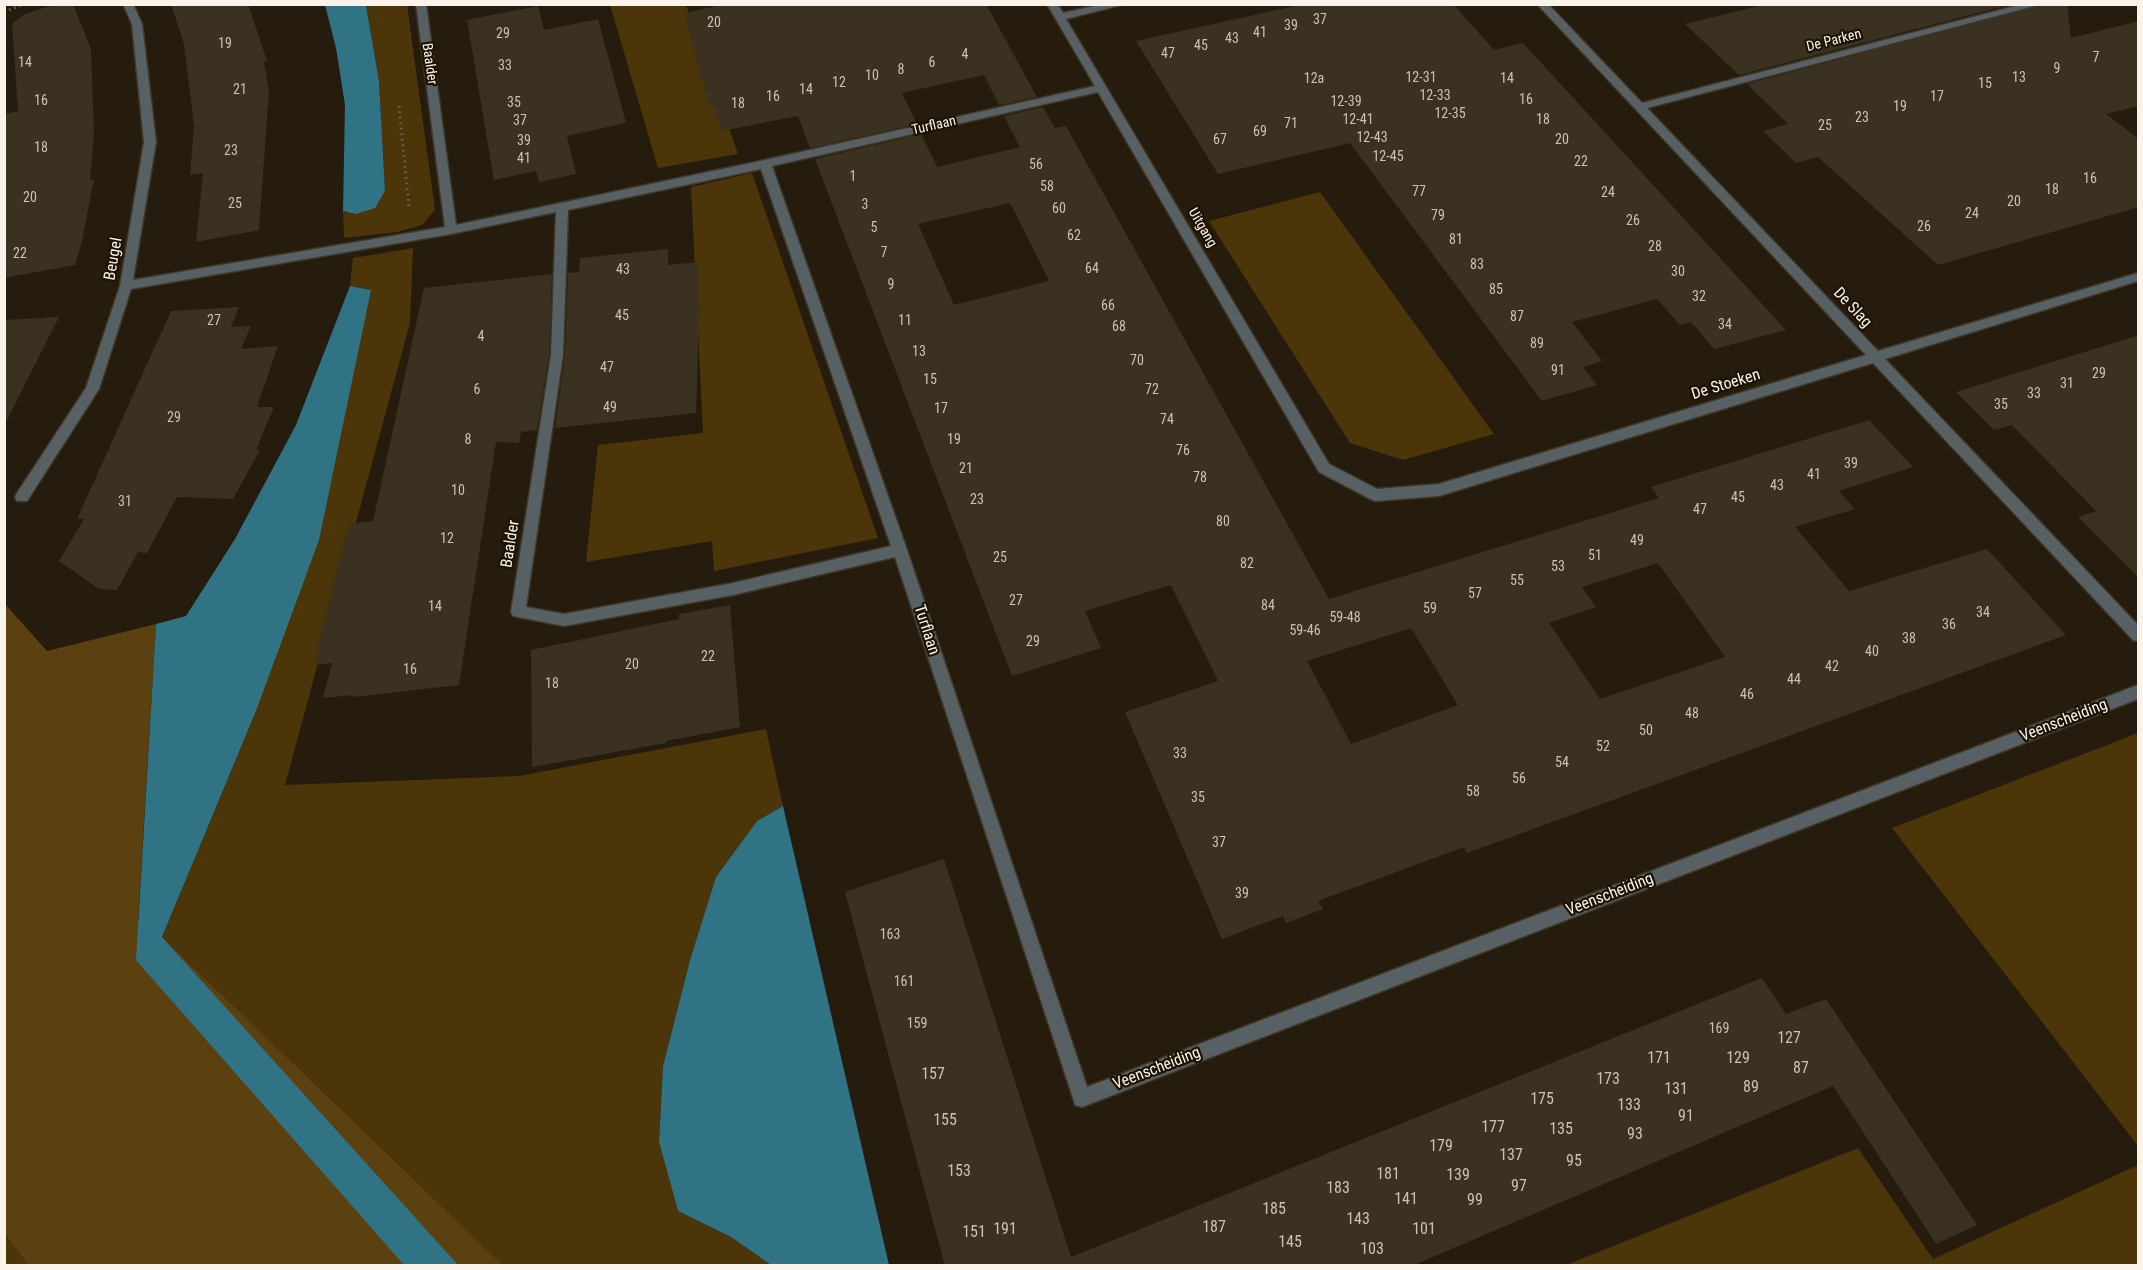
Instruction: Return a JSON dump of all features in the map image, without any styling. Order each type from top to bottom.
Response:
[{"type":"street","name":"Beugel","points":[[22,497],[92,388],[126,286],[150,142],[137,24],[128,4]]},
{"type":"street","name":"Baalder","points":[[421,4],[451,230]]},
{"type":"street","name":"Uitgang","points":[[1052,4],[1324,468]]},
{"type":"street","points":[[1060,17],[1120,4]]},
{"type":"street","name":"De Slag","points":[[1542,4],[2139,635]]},
{"type":"street","name":"De Parken","points":[[1639,107],[2037,4]]},
{"type":"street","name":"Turflaan","points":[[562,207],[1103,88]]},
{"type":"street","name":"Turflaan","points":[[765,164],[900,550],[1082,1098]]},
{"type":"street","points":[[126,286],[451,230],[562,207]]},
{"type":"street","name":"Baalder","points":[[562,207],[557,356],[518,612],[564,620],[733,589],[900,550]]},
{"type":"street","name":"De Stoeken","points":[[1324,468],[1375,495],[1439,490],[2139,277]]},
{"type":"street","name":"Veenscheiding","points":[[1082,1098],[2139,692]]},
{"type":"path","points":[[4,12],[24,4]]},
{"type":"path","points":[[399,103],[409,209],[405,238]]},
{"type":"shaded area","points":[[366,5],[407,5],[435,210],[422,225],[397,232],[344,238],[343,211],[346,213],[385,191],[379,81]]},
{"type":"shaded area","points":[[610,5],[686,5],[738,154],[658,168]]},
{"type":"shaded area","points":[[752,173],[878,538],[714,571],[712,541],[586,562],[598,445],[703,433],[691,187]]},
{"type":"shaded area","points":[[1320,192],[1494,434],[1403,460],[1350,443],[1209,221]]},
{"type":"shaded area","points":[[413,248],[410,323],[285,785],[519,776],[766,729],[783,806],[757,821],[716,877],[690,960],[663,1066],[659,1142],[678,1211],[731,1237],[771,1265],[503,1265],[162,937],[256,711],[370,290],[350,286],[353,258]]},
{"type":"shaded area","points":[[5,604],[47,651],[156,624],[138,920],[162,937],[503,1265],[28,1265],[5,1234]]},
{"type":"shaded area","points":[[2138,733],[2138,1146],[1892,828]]},
{"type":"shaded area","points":[[1858,1148],[1933,1259],[2138,1165],[2138,1265],[1566,1265]]},
{"type":"shaded area","points":[[5,1234],[28,1265],[5,1265]]},
{"type":"water","points":[[325,5],[366,5],[379,81],[385,191],[375,208],[356,214],[343,211],[345,105],[336,48]]},
{"type":"water","points":[[350,286],[371,290],[319,540],[256,711],[162,937],[458,1265],[404,1265],[136,960],[156,624],[186,616],[235,539],[296,425]]},
{"type":"water","points":[[783,806],[889,1265],[771,1265],[731,1237],[678,1211],[659,1142],[663,1066],[690,960],[716,877],[757,821]]},
{"type":"building","points":[[56,4],[73,4],[91,49],[94,135],[90,180],[94,179],[75,265],[4,278],[4,114],[18,111],[12,24],[25,14]]},
{"type":"building","points":[[171,4],[248,4],[267,61],[264,62],[269,91],[259,230],[196,242],[203,173],[190,175],[194,126],[184,44]]},
{"type":"building","points":[[726,4],[986,4],[1037,97],[999,105],[984,75],[902,93],[917,124],[810,148],[798,116],[722,131],[713,105],[709,106],[684,13]]},
{"type":"building","points":[[1304,4],[1453,4],[1494,50],[1523,43],[1786,330],[1714,349],[1691,322],[1680,325],[1657,299],[1572,322],[1602,361],[1583,367],[1597,385],[1542,401],[1350,143],[1218,174],[1136,41]]},
{"type":"building","points":[[1767,4],[2012,4],[1739,75],[1685,24]]},
{"type":"building","points":[[2044,4],[2067,4],[2071,38],[2139,21],[2139,106],[2106,114],[2139,139],[2139,207],[1938,265],[1818,157],[1796,163],[1763,131],[1788,124],[1747,84]]},
{"type":"building","points":[[538,6],[544,30],[598,19],[626,123],[567,136],[576,174],[539,182],[536,171],[494,180],[467,20]]},
{"type":"building","points":[[1043,107],[1055,128],[1066,126],[1329,599],[1659,498],[1651,487],[1869,420],[1913,467],[1839,491],[1855,509],[1795,527],[1849,591],[1987,549],[2066,635],[1467,853],[1464,847],[1318,901],[1323,909],[1286,923],[1283,916],[1222,939],[1125,712],[1218,681],[1171,585],[1085,611],[1101,648],[1012,676],[815,159],[921,134],[937,167],[1020,147],[1004,116]],"holes":[[[1010,203],[1049,281],[954,305],[918,224]],[[1658,563],[1725,657],[1600,699],[1549,623],[1596,607],[1582,587]],[[1411,628],[1458,705],[1351,744],[1307,661]]]},
{"type":"building","points":[[668,249],[668,265],[698,262],[696,413],[555,428],[565,355],[568,273],[579,272],[580,258]]},
{"type":"building","points":[[552,274],[549,355],[537,430],[521,432],[519,443],[496,442],[459,685],[354,697],[354,695],[323,698],[332,663],[314,665],[328,606],[349,524],[373,521],[424,288]]},
{"type":"building","points":[[239,307],[231,327],[251,326],[241,349],[278,346],[257,407],[274,407],[256,450],[260,450],[233,499],[177,497],[147,553],[138,552],[117,590],[99,589],[59,561],[84,519],[77,519],[171,311]]},
{"type":"building","points":[[59,317],[4,426],[4,320]]},
{"type":"building","points":[[2139,335],[2139,578],[2078,517],[2096,511],[2012,425],[1994,430],[1956,392]]},
{"type":"building","points":[[730,605],[740,727],[532,767],[531,650],[679,619],[679,614]]},
{"type":"building","points":[[944,859],[1071,1257],[1762,978],[1786,1014],[1826,999],[1977,1225],[1936,1244],[1833,1086],[1412,1266],[945,1266],[845,892]]}]
